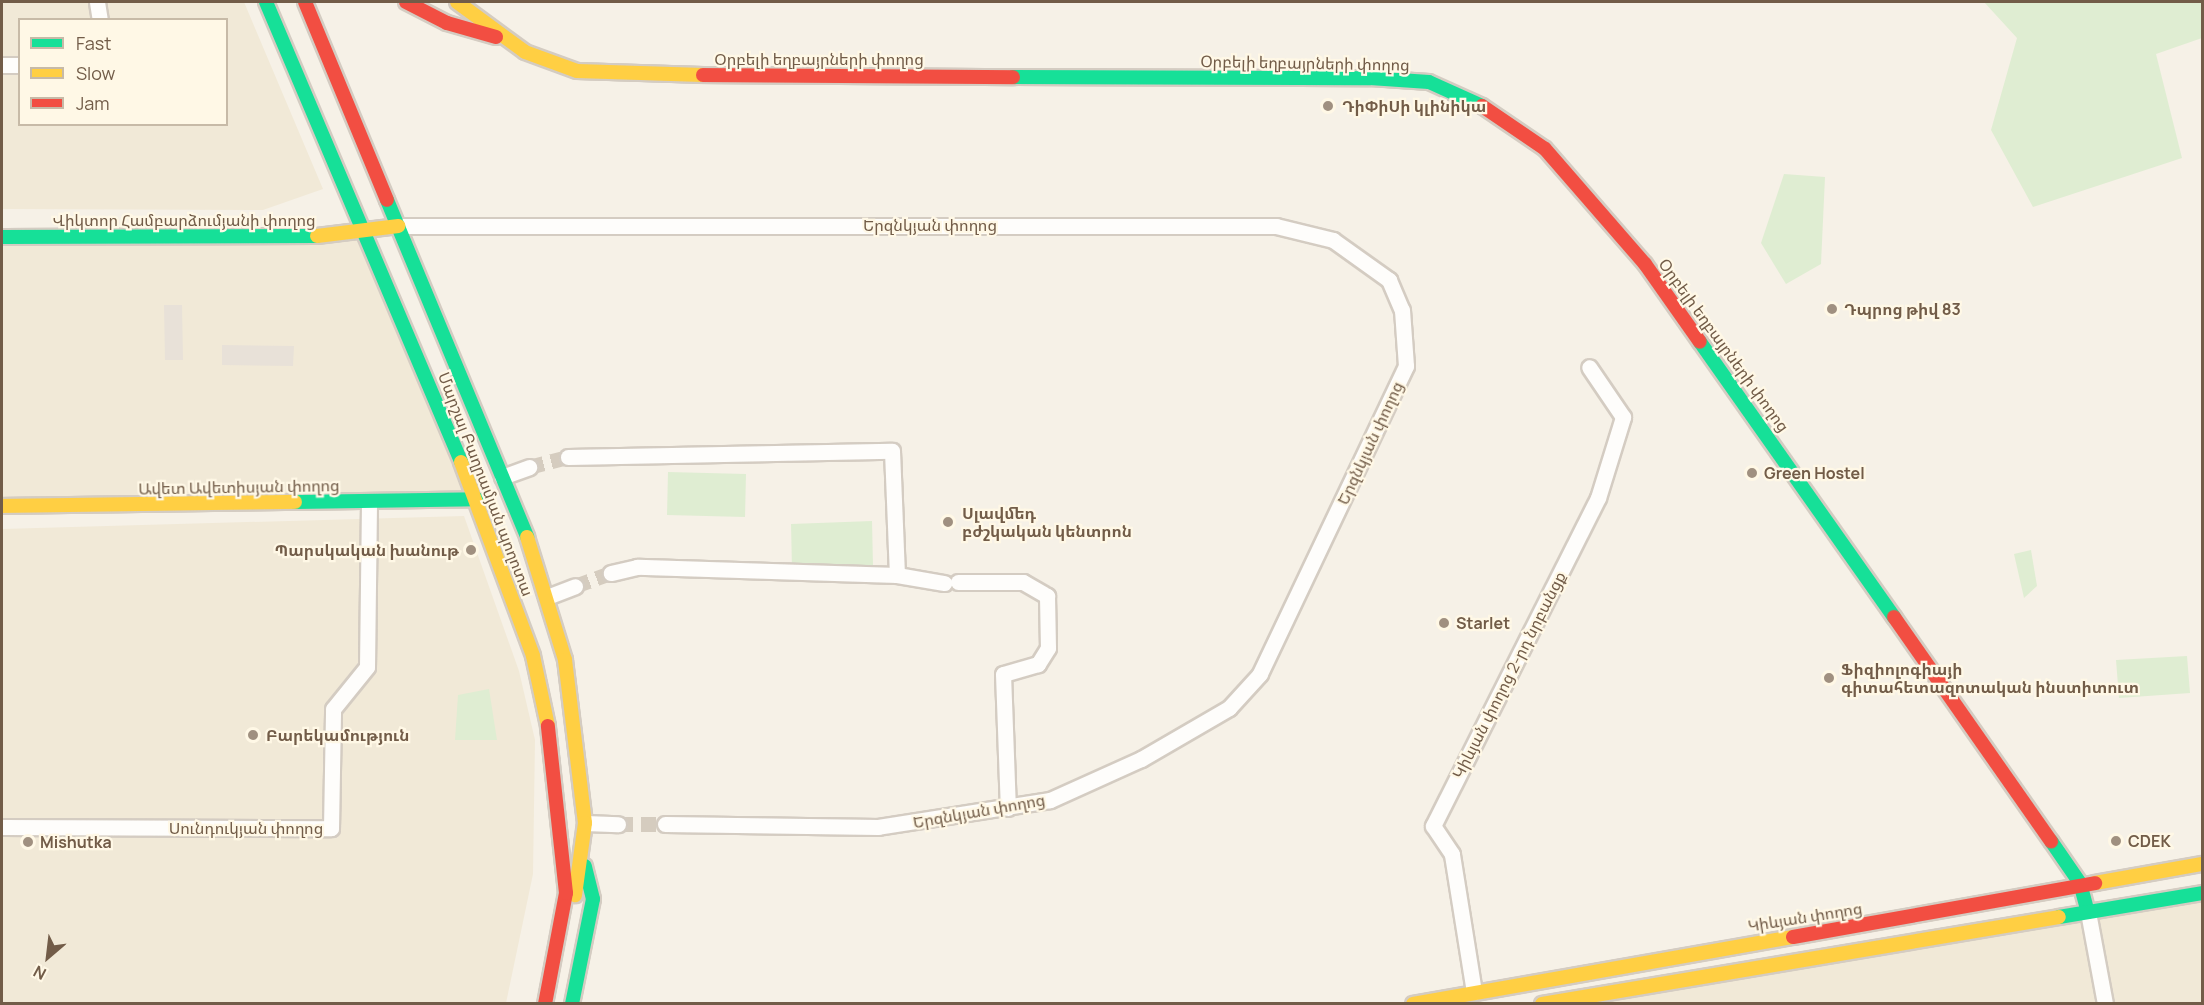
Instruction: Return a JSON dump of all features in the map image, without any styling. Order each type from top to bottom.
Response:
[{"type":"main road","name":"Մարշալ Բաղրամյան պողոտա","points":[[266,2],[367,232],[477,499],[533,656],[550,734],[561,850],[571,894],[554,1004]]},
{"type":"main road","name":"Մարշալ Բաղրամյան պողոտա","points":[[305,2],[502,477],[546,597],[565,660],[585,823],[581,852],[544,1004]]},
{"type":"main road","name":"Օրբելի եղբայրների փողոց","points":[[406,2],[447,23],[505,39]]},
{"type":"main road","name":"Օրբելի եղբայրների փողոց","points":[[457,2],[505,39],[543,61],[615,75],[1370,78],[1429,82],[1471,99],[1545,149],[1645,264],[1835,527],[2080,883],[2088,912]]},
{"type":"main road","name":"Վիկտոր Համբարձումյանի փողոց","points":[[2,237],[367,232],[399,226]]},
{"type":"main road","name":"Ավետ Ավետիսյան փողոց","points":[[2,506],[477,499]]},
{"type":"main road","points":[[530,1004],[561,850]]},
{"type":"main road","points":[[572,1004],[593,899],[581,852]]},
{"type":"main road","name":"Կիևյան փողոց","points":[[1413,1004],[2080,883],[2202,864]]},
{"type":"main road","points":[[1542,1004],[2202,893]]},
{"type":"main road","points":[[1642,962],[1650,970],[1643,987]]},
{"type":"street","points":[[97,2],[100,18]]},
{"type":"street","points":[[2,65],[18,65]]},
{"type":"street","name":"Երզնկյան փողոց","points":[[399,226],[1276,226],[1333,240],[1389,280],[1402,310],[1406,366],[1246,693],[1198,727],[1098,781],[1050,800],[878,827],[665,824]]},
{"type":"street","name":"Կիևյան փողոց 2-րդ նրբանցք","points":[[1474,992],[1452,854],[1433,826],[1598,498],[1623,417],[1589,367]]},
{"type":"street","points":[[568,457],[892,451],[897,575]]},
{"type":"street","points":[[502,477],[529,467]]},
{"type":"street","name":"Սունդուկյան փողոց","points":[[2,827],[331,828],[333,709],[367,667],[369,501]]},
{"type":"street","points":[[611,573],[637,567],[897,575],[951,582],[1023,582],[1047,596],[1048,648],[1038,664],[1003,674],[1008,808]]},
{"type":"street","points":[[546,597],[574,586]]},
{"type":"street","points":[[585,823],[618,824]]},
{"type":"street","points":[[2088,912],[2105,1004]]},
{"type":"shaded area","points":[[2,2],[244,2],[323,189],[263,210],[2,209]]},
{"type":"shaded area","points":[[367,232],[477,499],[2,506],[2,237]]},
{"type":"shaded area","points":[[164,305],[182,305],[183,360],[165,360]]},
{"type":"shaded area","points":[[222,345],[294,346],[293,366],[222,365]]},
{"type":"shaded area","points":[[464,516],[519,671],[535,740],[533,874],[506,1003],[2,1003],[2,529]]},
{"type":"shaded area","points":[[2202,893],[2202,1003],[1542,1004]]},
{"type":"green space","points":[[1984,2],[2202,2],[2202,38],[2156,54],[2182,158],[2033,207],[1991,130],[2017,38]]},
{"type":"green space","points":[[1784,174],[1825,177],[1821,264],[1786,284],[1761,243]]},
{"type":"green space","points":[[668,472],[746,474],[745,517],[667,515]]},
{"type":"green space","points":[[872,521],[873,566],[792,569],[791,524]]},
{"type":"green space","points":[[2031,550],[2037,586],[2024,598],[2014,554]]},
{"type":"green space","points":[[2187,656],[2190,693],[2119,698],[2116,660]]},
{"type":"green space","points":[[489,689],[497,740],[455,740],[458,695]]},
{"type":"tunnel","points":[[529,467],[568,457]]},
{"type":"tunnel","points":[[575,586],[611,573]]},
{"type":"tunnel","points":[[618,824],[665,824]]},
{"type":"traffic: fast","points":[[266,2],[461,462]]},
{"type":"traffic: fast","points":[[1013,77],[1370,78],[1429,82],[1482,106]]},
{"type":"traffic: fast","points":[[387,200],[527,537]]},
{"type":"traffic: fast","points":[[2,237],[317,236]]},
{"type":"traffic: fast","points":[[1700,342],[1894,617]]},
{"type":"traffic: fast","points":[[295,502],[477,499]]},
{"type":"traffic: fast","points":[[2051,841],[2080,883],[2088,912]]},
{"type":"traffic: fast","points":[[572,1004],[593,899],[585,866]]},
{"type":"traffic: fast","points":[[2059,917],[2202,893]]},
{"type":"traffic: slow","points":[[457,2],[525,52],[577,71],[703,75]]},
{"type":"traffic: slow","points":[[317,236],[398,226]]},
{"type":"traffic: slow","points":[[461,462],[533,656],[548,726]]},
{"type":"traffic: slow","points":[[2,506],[295,502]]},
{"type":"traffic: slow","points":[[527,537],[565,660],[585,823],[575,895]]},
{"type":"traffic: slow","points":[[2095,883],[2202,864]]},
{"type":"traffic: slow","points":[[1542,1004],[2059,917]]},
{"type":"traffic: slow","points":[[1413,1004],[1793,937]]},
{"type":"traffic: jam","points":[[305,2],[387,200]]},
{"type":"traffic: jam","points":[[406,2],[447,23],[496,37]]},
{"type":"traffic: jam","points":[[703,75],[1013,77]]},
{"type":"traffic: jam","points":[[1482,106],[1545,149],[1645,264],[1700,342]]},
{"type":"traffic: jam","points":[[1894,617],[2051,841]]},
{"type":"traffic: jam","points":[[545,1004],[566,893],[548,726]]},
{"type":"traffic: jam","points":[[1793,937],[2095,883]]},
{"type":"place","name":"ԴիՓիՍի կլինիկա","points":[[1328,106]]},
{"type":"place","name":"Դպրոց թիվ 83","points":[[1832,309]]},
{"type":"place","name":"Green Hostel","points":[[1752,473]]},
{"type":"place","name":"Սլավմեդ բժշկական կենտրոն","points":[[948,522]]},
{"type":"place","name":"Պարսկական խանութ","points":[[471,550]]},
{"type":"place","name":"Starlet","points":[[1444,623]]},
{"type":"place","name":"Ֆիզիոլոգիայի գիտահետազոտական ինստիտուտ","points":[[1829,678]]},
{"type":"place","name":"Բարեկամություն","points":[[253,735]]},
{"type":"place","name":"CDEK","points":[[2116,841]]},
{"type":"place","name":"Mishutka","points":[[28,842]]}]
